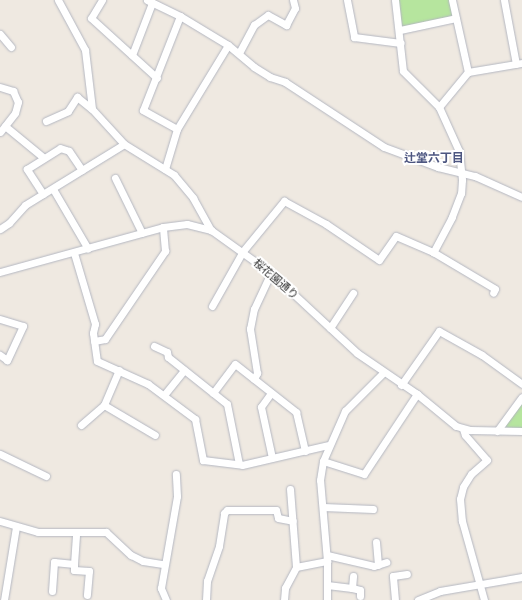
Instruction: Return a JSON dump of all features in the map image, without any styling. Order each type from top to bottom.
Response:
[{"type":"street","points":[[58,0],[85,50],[92,109]]},
{"type":"street","points":[[102,0],[91,18],[156,78]]},
{"type":"street","points":[[239,53],[254,25],[268,15],[286,25],[295,8],[293,0]]},
{"type":"street","points":[[347,0],[354,37],[401,43]]},
{"type":"street","points":[[394,0],[400,30],[403,71],[439,107],[459,151],[461,193],[452,217],[434,252]]},
{"type":"street","points":[[452,0],[468,72]]},
{"type":"street","points":[[439,107],[468,72],[519,63],[504,0]]},
{"type":"street","points":[[132,55],[152,2],[180,16],[228,45],[254,67],[270,77],[285,82],[384,147],[461,173],[522,197]]},
{"type":"street","points":[[177,129],[143,110],[180,16]]},
{"type":"street","points":[[400,30],[456,18]]},
{"type":"street","points":[[0,34],[11,47]]},
{"type":"street","points":[[165,169],[177,129],[228,45]]},
{"type":"street","points":[[0,87],[14,91],[18,102],[15,113],[0,132]]},
{"type":"street","points":[[46,121],[68,111],[77,98],[92,109],[124,144],[174,175],[193,198],[211,230]]},
{"type":"street","points":[[5,126],[44,158]]},
{"type":"street","points":[[0,229],[9,223],[25,205],[124,144]]},
{"type":"street","points":[[43,194],[28,169],[60,148],[69,151],[82,170]]},
{"type":"street","points":[[115,178],[142,233]]},
{"type":"street","points":[[53,189],[88,249]]},
{"type":"street","points":[[212,306],[243,251],[284,201],[326,224],[379,260],[396,236],[434,252],[495,289],[493,293]]},
{"type":"street","name":"桜花園通り","points":[[1,269],[74,253],[163,227],[187,224],[211,230],[243,251],[271,273],[330,328],[383,373],[400,385],[417,394],[444,418],[463,429],[522,431]]},
{"type":"street","points":[[94,341],[105,339],[165,251],[163,227]]},
{"type":"street","points":[[74,253],[95,324],[94,341],[97,361],[144,381],[195,419],[203,460],[238,464],[328,445]]},
{"type":"street","points":[[254,379],[257,373],[250,329],[254,309],[271,273]]},
{"type":"street","points":[[330,328],[353,293]]},
{"type":"street","points":[[0,319],[23,326],[7,360],[0,355]]},
{"type":"street","points":[[400,385],[439,331],[482,355],[522,384]]},
{"type":"street","points":[[154,346],[167,352],[168,357],[227,404],[238,464]]},
{"type":"street","points":[[213,393],[235,364],[296,412],[305,451]]},
{"type":"street","points":[[81,425],[104,405],[119,370]]},
{"type":"street","points":[[164,395],[184,370]]},
{"type":"street","points":[[326,600],[327,558],[320,480],[323,460],[328,445],[345,411],[383,373]]},
{"type":"street","points":[[271,393],[261,406],[272,458]]},
{"type":"street","points":[[323,460],[364,474],[417,394]]},
{"type":"street","points":[[497,431],[522,397]]},
{"type":"street","points":[[104,405],[155,435]]},
{"type":"street","points":[[463,429],[465,435],[487,460],[472,474],[463,487],[460,499],[462,521],[484,600]]},
{"type":"street","points":[[0,454],[46,476]]},
{"type":"street","points":[[166,600],[161,588],[163,564],[177,496],[176,474]]},
{"type":"street","points":[[284,600],[285,588],[296,567],[290,489]]},
{"type":"street","points":[[323,507],[373,509]]},
{"type":"street","points":[[206,600],[207,581],[218,546],[224,513],[227,510],[276,510],[278,518],[293,521]]},
{"type":"street","points":[[0,521],[16,527],[38,532],[106,532],[131,555],[144,561],[163,564]]},
{"type":"street","points":[[4,600],[16,527]]},
{"type":"street","points":[[76,532],[74,570],[88,571],[87,595]]},
{"type":"street","points":[[376,542],[378,565]]},
{"type":"street","points":[[296,567],[327,558],[374,566],[386,562]]},
{"type":"street","points":[[52,591],[54,562],[74,564]]},
{"type":"street","points":[[395,600],[393,576],[407,574]]},
{"type":"street","points":[[352,588],[353,576]]},
{"type":"street","points":[[418,600],[424,595],[479,583],[504,582],[522,577]]},
{"type":"street","points":[[327,585],[360,590],[360,596]]},
{"type":"green space","points":[[397,0],[450,0],[453,16],[402,27]]},
{"type":"green space","points":[[522,401],[522,429],[502,429]]},
{"type":"district","name":"辻堂六丁目","points":[[434,159]]}]
